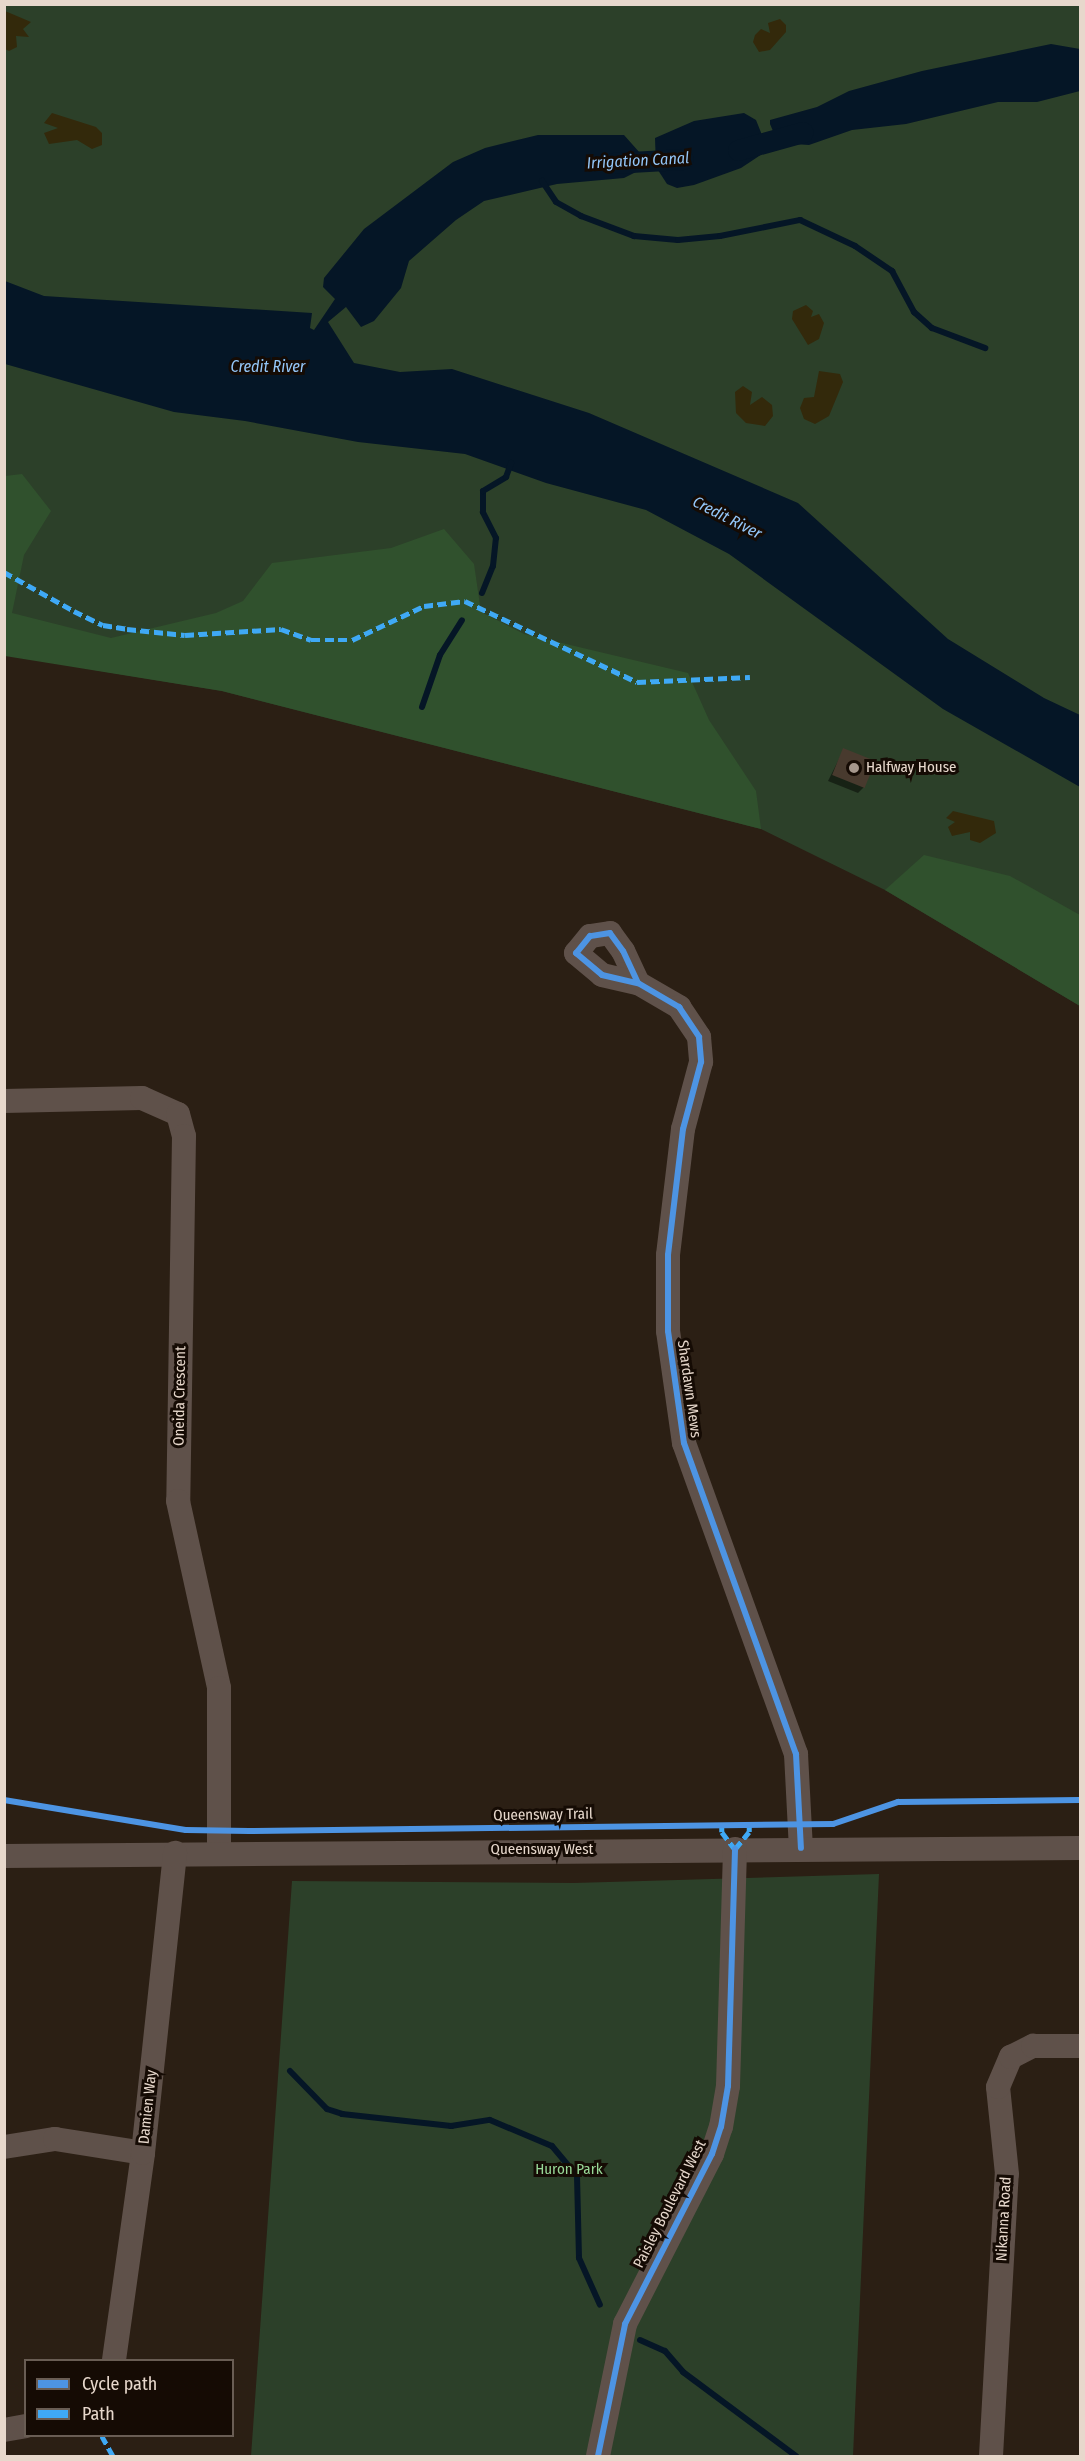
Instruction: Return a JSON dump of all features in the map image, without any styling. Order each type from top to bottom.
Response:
[{"type":"street","name":"Shardawn Mews","points":[[638,983],[679,1007],[699,1036],[701,1062],[683,1129],[668,1255],[668,1330],[684,1443],[796,1754],[801,1848]]},
{"type":"street","name":"Oneida Crescent","points":[[4,1101],[142,1098],[178,1114],[184,1136],[178,1501],[219,1688],[219,1852]]},
{"type":"street","name":"Queensway West","points":[[4,1856],[219,1852],[1080,1848]]},
{"type":"street","name":"Paisley Boulevard West","points":[[598,2457],[625,2324],[712,2154],[721,2127],[728,2086],[735,1849]]},
{"type":"street","name":"Damien Way","points":[[114,2359],[143,2153],[175,1853]]},
{"type":"street","name":"Nikanna Road","points":[[991,2457],[1007,2174],[998,2087],[1011,2057],[1033,2046],[1080,2046]]},
{"type":"street","points":[[4,2147],[55,2139],[143,2153]]},
{"type":"street","points":[[4,2430],[24,2426]]},
{"type":"green space","points":[[5,5],[1080,5],[1080,1006],[885,890],[761,829],[222,691],[94,670],[5,642]]},
{"type":"green space","points":[[22,474],[51,511],[24,555],[12,613],[111,638],[216,613],[243,601],[272,563],[391,548],[444,529],[474,564],[481,612],[524,634],[688,673],[709,720],[756,791],[761,829],[222,691],[5,656],[5,476]]},
{"type":"green space","points":[[924,855],[1010,876],[1080,915],[1080,1006],[885,890]]},
{"type":"green space","name":"Huron Park","points":[[879,1874],[853,2456],[251,2456],[292,1881],[574,1883]]},
{"type":"sand","points":[[5,11],[31,22],[23,29],[29,37],[16,36],[17,47],[9,51],[5,49]]},
{"type":"sand","points":[[780,19],[786,25],[786,32],[770,50],[759,52],[753,42],[755,35],[761,29],[770,33],[768,23]]},
{"type":"sand","points":[[52,113],[96,127],[102,133],[102,145],[92,149],[77,140],[49,144],[44,133],[58,128],[44,123]]},
{"type":"sand","points":[[806,305],[813,311],[811,317],[819,314],[824,323],[819,339],[808,345],[792,319],[793,311]]},
{"type":"sand","points":[[819,371],[840,374],[843,382],[829,416],[815,424],[804,419],[800,408],[804,398],[814,397]]},
{"type":"sand","points":[[743,386],[752,392],[750,405],[762,397],[772,405],[773,416],[765,426],[746,423],[736,413],[735,392]]},
{"type":"sand","points":[[953,811],[994,821],[996,833],[980,843],[970,840],[970,832],[952,836],[948,827],[955,822],[946,818]]},
{"type":"water","points":[[1051,44],[1080,49],[1080,91],[1037,102],[998,102],[906,124],[852,130],[809,145],[778,143],[770,124],[770,120],[817,107],[849,91],[922,71]]},
{"type":"water","points":[[744,113],[756,120],[768,150],[741,168],[694,185],[677,188],[667,184],[656,167],[655,138],[694,121]]},
{"type":"water","name":"Credit River","points":[[538,135],[624,135],[640,153],[641,163],[636,172],[624,178],[557,184],[484,201],[456,220],[409,261],[401,288],[374,321],[361,327],[346,307],[328,322],[354,363],[400,372],[452,369],[589,413],[798,503],[948,639],[1044,698],[1080,715],[1080,787],[943,709],[729,554],[646,510],[546,483],[465,454],[358,442],[245,421],[174,412],[5,364],[5,281],[44,296],[312,313],[310,328],[314,330],[335,299],[323,287],[324,278],[364,229],[453,162],[485,148]]},
{"type":"building","name":"Halfway House","points":[[843,748],[875,761],[865,788],[832,775]]},
{"type":"waterway","name":"Irrigation Canal","points":[[738,150],[803,132]]},
{"type":"waterway","name":"Irrigation Canal","points":[[613,163],[683,159]]},
{"type":"waterway","points":[[542,181],[556,202],[581,216],[634,236],[678,240],[720,236],[800,220],[855,246],[892,271],[914,312],[932,328],[985,348]]},
{"type":"waterway","points":[[482,593],[493,566],[496,538],[483,512],[483,491],[506,477],[511,463]]},
{"type":"waterway","points":[[422,707],[440,655],[462,620]]},
{"type":"waterway","points":[[290,2071],[327,2109],[342,2114],[451,2126],[490,2120],[552,2146],[577,2176],[579,2258],[600,2305]]},
{"type":"waterway","points":[[640,2340],[665,2351],[683,2372],[796,2456]]},
{"type":"marked path","points":[[4,572],[103,625],[127,629],[185,635],[281,629],[311,640],[352,640],[424,606],[465,601],[637,682],[750,677]]},
{"type":"marked path","points":[[722,1825],[722,1832],[735,1849],[749,1832],[749,1824]]},
{"type":"marked path","points":[[103,2437],[113,2456]]},
{"type":"cycle path","points":[[638,983],[623,951],[610,933],[590,936],[576,953],[602,975],[638,983],[679,1007],[699,1037],[701,1062],[683,1129],[668,1255],[668,1331],[684,1443],[796,1754],[801,1848]]},
{"type":"cycle path","name":"Queensway Trail","points":[[4,1800],[186,1830],[249,1831],[833,1824],[898,1802],[1080,1800]]},
{"type":"cycle path","points":[[598,2456],[625,2324],[712,2154],[721,2127],[728,2086],[735,1849]]},
{"type":"place","name":"Halfway House","points":[[854,768]]}]
